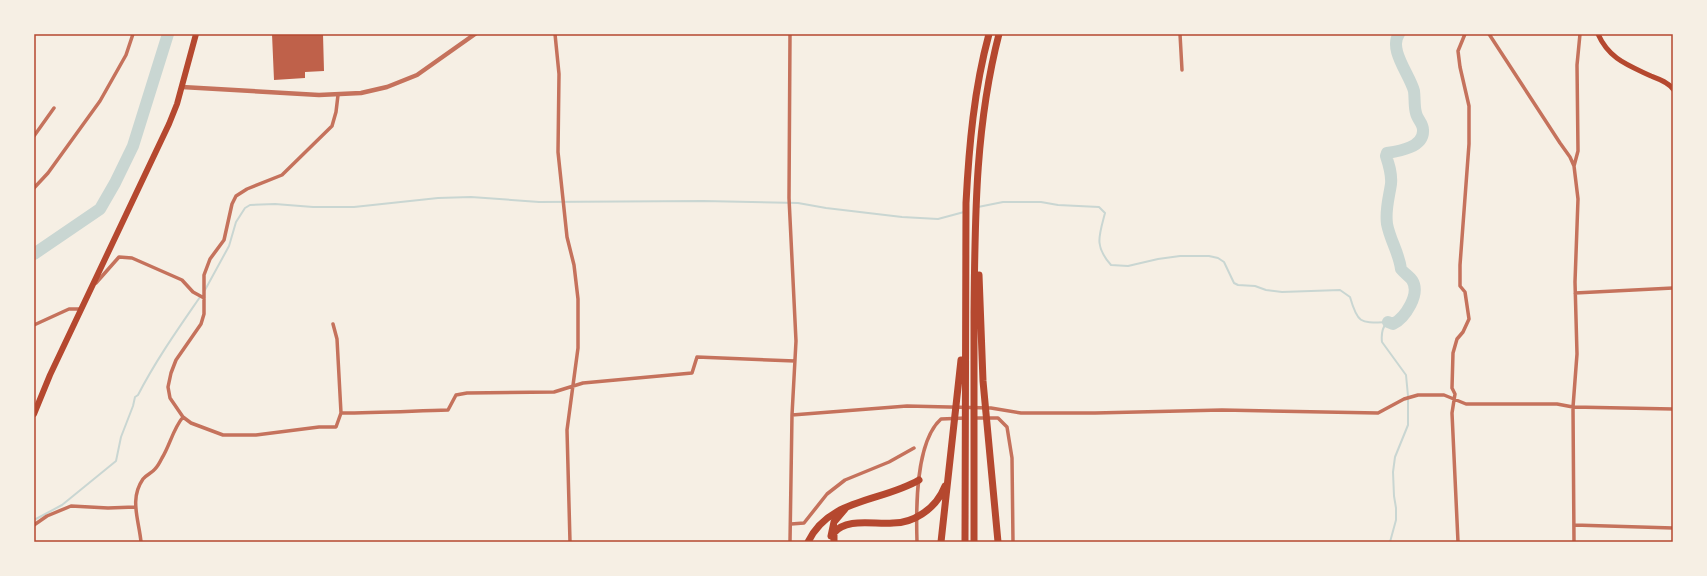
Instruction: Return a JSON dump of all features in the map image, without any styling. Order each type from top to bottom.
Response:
[{"type":"highway","points":[[34,414],[50,375],[169,124],[177,104],[196,34]]},
{"type":"highway","points":[[965,542],[964,422],[968,164],[978,85],[989,34]]},
{"type":"highway","points":[[974,542],[977,164],[988,84],[999,34]]},
{"type":"highway","points":[[976,195],[984,381],[998,542]]},
{"type":"highway","points":[[941,542],[961,360],[965,350]]},
{"type":"highway","points":[[834,542],[834,533],[843,526],[856,524],[892,524],[911,520],[937,503],[949,475]]},
{"type":"highway","points":[[808,542],[816,529],[828,516],[852,504],[905,487],[918,480]]},
{"type":"highway","points":[[834,542],[831,535],[834,522],[841,513],[852,504]]},
{"type":"main road","points":[[1598,34],[1605,48],[1616,59],[1660,79],[1673,89]]},
{"type":"street","points":[[34,188],[48,173],[100,101],[126,55],[133,34]]},
{"type":"street","points":[[182,87],[338,95],[361,93],[387,87],[417,75],[475,34]]},
{"type":"street","points":[[555,34],[559,74],[558,152],[567,237],[574,265],[578,299],[578,348],[567,430],[570,542]]},
{"type":"street","points":[[790,34],[790,198],[794,286],[795,361],[792,415],[790,542]]},
{"type":"street","points":[[1180,34],[1182,70]]},
{"type":"street","points":[[1458,542],[1452,413],[1455,394],[1452,388],[1453,353],[1457,339],[1463,332],[1469,319],[1465,292],[1460,286],[1460,265],[1469,144],[1469,106],[1458,51],[1465,34]]},
{"type":"street","points":[[1489,34],[1560,144],[1570,157],[1574,166],[1578,199],[1576,293],[1577,354],[1573,407],[1574,542]]},
{"type":"street","points":[[1574,166],[1578,151],[1577,65],[1580,34]]},
{"type":"street","points":[[333,324],[337,340],[341,413],[336,427],[319,427],[256,436],[223,435],[191,423],[183,417],[170,398],[168,387],[171,373],[176,360],[201,324],[204,314],[204,275],[210,259],[224,240],[232,204],[236,196],[247,189],[282,175],[332,126],[336,112],[338,95]]},
{"type":"street","points":[[34,136],[54,108]]},
{"type":"street","points":[[90,290],[119,257],[132,258],[182,280],[197,294],[204,297]]},
{"type":"street","points":[[1576,293],[1673,288]]},
{"type":"street","points":[[34,325],[69,309],[81,309]]},
{"type":"street","points":[[341,413],[384,413],[448,410],[456,395],[467,392],[554,392],[583,383],[692,373],[697,357],[795,361]]},
{"type":"street","points":[[792,415],[907,406],[991,408],[1021,413],[1222,410],[1378,413],[1404,399],[1418,395],[1444,395],[1466,404],[1557,404],[1573,407],[1673,409]]},
{"type":"street","points":[[142,542],[140,524],[135,507],[137,492],[144,478],[155,469],[162,458],[179,422],[183,417]]},
{"type":"street","points":[[917,542],[918,480],[928,441],[936,424],[941,419],[948,418],[992,418],[1003,422],[1007,427],[1012,458],[1013,542]]},
{"type":"street","points":[[791,524],[804,522],[827,494],[845,480],[888,462],[914,448]]},
{"type":"street","points":[[34,525],[47,516],[71,506],[108,508],[135,507]]},
{"type":"street","points":[[1574,525],[1673,528]]},
{"type":"building","points":[[272,34],[323,34],[324,71],[305,72],[305,78],[274,80]]},
{"type":"waterway","points":[[34,254],[100,209],[115,183],[133,146],[168,34]]},
{"type":"waterway","points":[[1388,322],[1393,324],[1402,317],[1407,311],[1415,292],[1412,280],[1401,269],[1387,224],[1387,208],[1391,180],[1386,156],[1387,153],[1398,151],[1415,144],[1420,140],[1423,130],[1415,110],[1414,91],[1396,47],[1396,40],[1399,34]]},
{"type":"waterway","points":[[205,290],[229,246],[236,222],[245,208],[250,205],[275,204],[313,207],[354,207],[438,198],[471,197],[539,202],[703,201],[798,203],[826,208],[902,217],[938,219],[964,212]]},
{"type":"waterway","points":[[978,207],[1003,202],[1041,202],[1058,205],[1099,207],[1105,213],[1099,240],[1100,246],[1102,252],[1111,265],[1128,266],[1158,259],[1180,256],[1209,256],[1218,258],[1224,262],[1234,283],[1238,285],[1255,286],[1266,290],[1282,292],[1340,290],[1350,297],[1358,317],[1362,320],[1366,322],[1388,322]]},
{"type":"waterway","points":[[34,520],[62,505],[116,461],[121,437],[135,397],[138,395],[175,333],[200,297]]},
{"type":"waterway","points":[[1387,322],[1382,331],[1382,342],[1406,375],[1408,396],[1408,425],[1395,457],[1393,472],[1396,520],[1390,542]]}]
